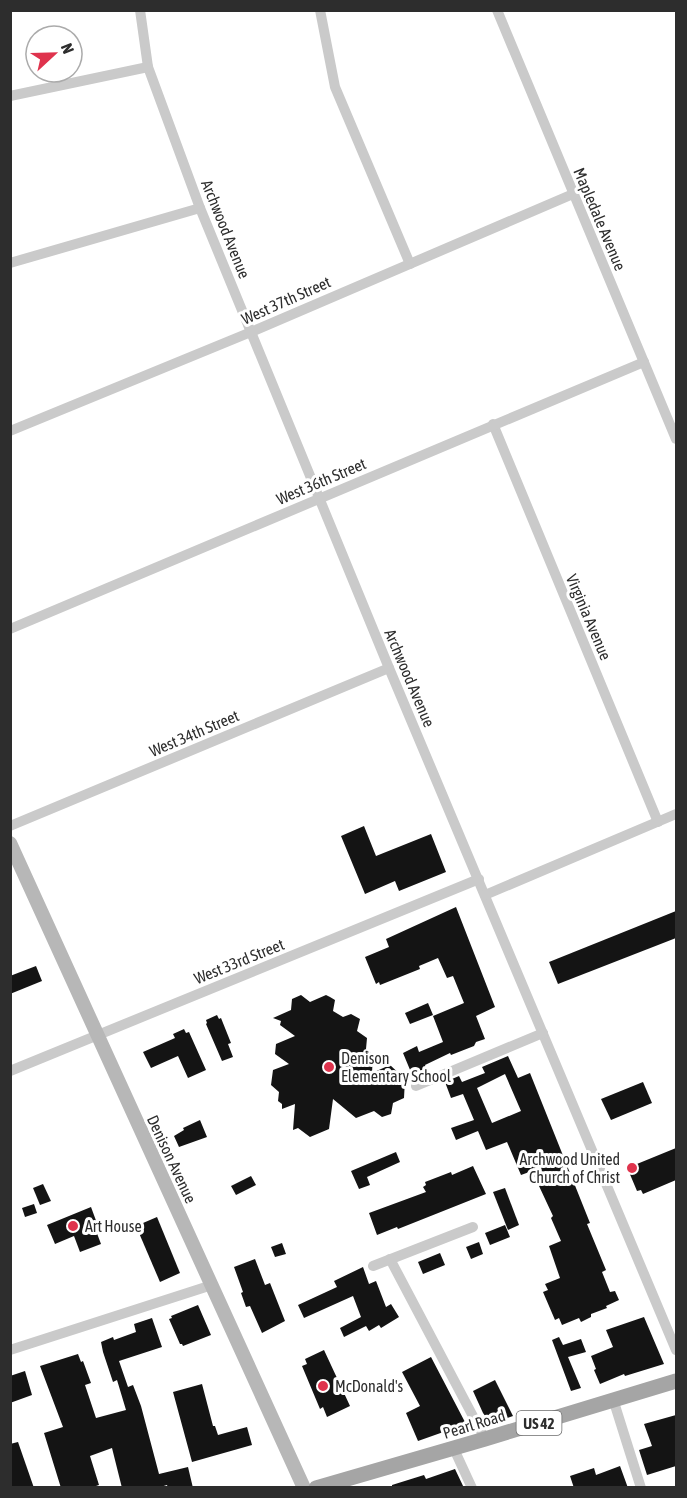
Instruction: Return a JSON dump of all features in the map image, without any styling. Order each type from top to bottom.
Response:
[{"type":"main road","name":"Denison Avenue","points":[[11,843],[304,1488]]},
{"type":"main road","name":"Pearl Road","points":[[316,1488],[485,1440],[676,1381]]},
{"type":"street","points":[[320,10],[335,87],[410,264]]},
{"type":"street","name":"Mapledale Avenue","points":[[497,10],[676,439]]},
{"type":"street","name":"Archwood Avenue","points":[[143,11],[148,67],[200,208],[318,498],[676,1350]]},
{"type":"street","points":[[10,96],[148,67]]},
{"type":"street","name":"West 37th Street","points":[[10,431],[251,332],[573,194]]},
{"type":"street","points":[[10,263],[200,208]]},
{"type":"street","name":"West 36th Street","points":[[10,629],[644,362]]},
{"type":"street","name":"Virginia Avenue","points":[[493,424],[658,822]]},
{"type":"street","name":"West 34th Street","points":[[10,826],[389,668]]},
{"type":"street","points":[[485,895],[676,814]]},
{"type":"street","name":"West 33rd Street","points":[[10,1071],[478,879]]},
{"type":"street","points":[[416,1086],[543,1033]]},
{"type":"street","points":[[373,1266],[473,1227]]},
{"type":"street","points":[[390,1259],[485,1440]]},
{"type":"street","points":[[10,1350],[212,1285]]},
{"type":"street","points":[[614,1400],[641,1488]]},
{"type":"street","points":[[454,1449],[472,1488]]},
{"type":"building","points":[[364,826],[376,856],[431,834],[446,872],[399,891],[395,881],[365,894],[341,836]]},
{"type":"building","points":[[456,907],[495,1007],[476,1016],[485,1039],[476,1042],[474,1046],[451,1055],[450,1053],[425,1065],[427,1071],[413,1077],[403,1053],[417,1046],[419,1052],[443,1042],[433,1016],[464,1003],[453,976],[447,978],[438,958],[419,966],[420,969],[380,985],[379,982],[376,984],[365,957],[389,947],[386,939]]},
{"type":"building","points":[[676,911],[676,938],[558,984],[549,962]]},
{"type":"building","points":[[36,966],[42,981],[10,994],[10,976]]},
{"type":"building","name":"Denison Elementary School","points":[[301,995],[310,1002],[326,995],[335,1000],[333,1011],[343,1017],[351,1014],[360,1019],[357,1031],[367,1038],[366,1049],[373,1054],[372,1073],[390,1065],[405,1079],[404,1098],[393,1103],[391,1114],[382,1117],[374,1111],[356,1118],[333,1099],[329,1129],[310,1137],[298,1128],[293,1130],[295,1104],[282,1109],[282,1104],[278,1101],[279,1092],[271,1085],[273,1070],[289,1064],[275,1054],[276,1044],[295,1036],[280,1025],[281,1021],[273,1018],[291,1010],[292,999]]},
{"type":"building","points":[[428,1003],[433,1015],[410,1024],[405,1013]]},
{"type":"building","points":[[217,1015],[219,1019],[221,1018],[231,1043],[228,1044],[233,1057],[222,1061],[206,1024],[206,1020]]},
{"type":"building","points":[[184,1029],[186,1033],[189,1032],[206,1070],[188,1078],[178,1056],[151,1068],[143,1052],[175,1038],[173,1034]]},
{"type":"building","points":[[508,1056],[518,1078],[530,1073],[590,1223],[587,1224],[606,1270],[602,1272],[610,1292],[615,1291],[619,1300],[591,1314],[591,1317],[581,1322],[579,1318],[562,1325],[559,1318],[555,1320],[543,1292],[548,1290],[545,1284],[560,1278],[549,1246],[561,1241],[551,1218],[553,1216],[532,1171],[521,1175],[507,1142],[486,1150],[478,1131],[456,1140],[451,1128],[474,1120],[463,1094],[451,1098],[445,1082],[459,1076],[462,1082],[485,1073],[482,1067]],"holes":[[[505,1074],[521,1111],[492,1123],[477,1088]]]},
{"type":"building","points":[[643,1082],[652,1103],[611,1120],[601,1099]]},
{"type":"building","points":[[200,1120],[207,1137],[179,1147],[174,1136],[184,1130],[183,1128]]},
{"type":"building","points":[[676,1148],[676,1180],[643,1194],[641,1190],[637,1191],[629,1172],[633,1170],[632,1166]]},
{"type":"building","points":[[396,1152],[400,1162],[367,1177],[370,1185],[359,1189],[351,1171]]},
{"type":"building","points":[[473,1166],[486,1194],[377,1235],[369,1213],[426,1192],[423,1187],[426,1185],[425,1182],[451,1172],[452,1175]]},
{"type":"building","points":[[251,1176],[256,1185],[236,1195],[231,1186]]},
{"type":"building","points":[[43,1184],[51,1201],[40,1205],[33,1188]]},
{"type":"building","points":[[505,1188],[519,1225],[508,1230],[493,1192]]},
{"type":"building","points":[[34,1204],[37,1213],[25,1217],[22,1208]]},
{"type":"building","name":"Art House","points":[[91,1207],[98,1226],[95,1228],[101,1244],[80,1252],[74,1236],[55,1244],[47,1225]]},
{"type":"building","points":[[157,1217],[180,1273],[160,1282],[136,1226]]},
{"type":"building","points":[[505,1225],[510,1237],[490,1245],[485,1233]]},
{"type":"building","points":[[479,1242],[483,1254],[471,1259],[466,1247]]},
{"type":"building","points":[[282,1243],[286,1254],[275,1257],[271,1247]]},
{"type":"building","points":[[440,1253],[445,1265],[423,1274],[418,1262]]},
{"type":"building","points":[[255,1259],[265,1285],[270,1283],[285,1321],[262,1333],[250,1306],[246,1307],[234,1267]]},
{"type":"building","points":[[363,1267],[369,1284],[376,1281],[386,1307],[391,1304],[399,1317],[381,1328],[379,1325],[369,1331],[366,1326],[344,1337],[340,1328],[361,1317],[353,1296],[304,1318],[298,1305],[337,1287],[334,1281]]},
{"type":"building","points":[[198,1305],[211,1335],[183,1346],[169,1319],[172,1318],[171,1316]]},
{"type":"building","points":[[644,1317],[664,1364],[625,1376],[624,1374],[600,1384],[591,1356],[613,1347],[606,1330]]},
{"type":"building","points":[[152,1318],[162,1347],[119,1361],[128,1387],[133,1385],[141,1406],[159,1474],[188,1467],[193,1488],[168,1488],[167,1485],[157,1488],[122,1488],[112,1448],[90,1456],[99,1485],[90,1488],[61,1488],[44,1433],[63,1427],[40,1366],[78,1354],[91,1383],[85,1385],[96,1418],[126,1410],[117,1380],[113,1382],[101,1342],[136,1332],[134,1324]]},
{"type":"building","points":[[559,1337],[563,1345],[581,1339],[586,1352],[568,1357],[581,1388],[571,1391],[552,1340]]},
{"type":"building","points":[[324,1350],[350,1406],[327,1417],[323,1407],[320,1409],[302,1366],[307,1364],[305,1359]]},
{"type":"building","points":[[431,1357],[466,1424],[418,1441],[406,1413],[420,1406],[402,1372]]},
{"type":"building","points":[[25,1371],[32,1395],[10,1403],[10,1376]]},
{"type":"building","points":[[495,1380],[513,1416],[491,1424],[473,1391]]},
{"type":"building","points":[[202,1384],[213,1426],[218,1435],[247,1427],[252,1445],[192,1462],[173,1392]]},
{"type":"building","points":[[676,1415],[676,1466],[647,1475],[639,1450],[652,1446],[644,1424]]},
{"type":"building","points":[[18,1442],[34,1488],[10,1488],[10,1444]]},
{"type":"building","points":[[620,1466],[628,1488],[574,1488],[570,1476],[594,1468],[596,1475]]},
{"type":"building","points":[[455,1469],[464,1488],[392,1488],[392,1485],[424,1475],[426,1479]]},
{"type":"place","name":"Denison Elementary School","points":[[329,1067]]},
{"type":"place","name":"Archwood United Church of Christ","points":[[632,1168]]},
{"type":"place","name":"Art House","points":[[73,1226]]},
{"type":"place","name":"McDonald's","points":[[323,1386]]}]
